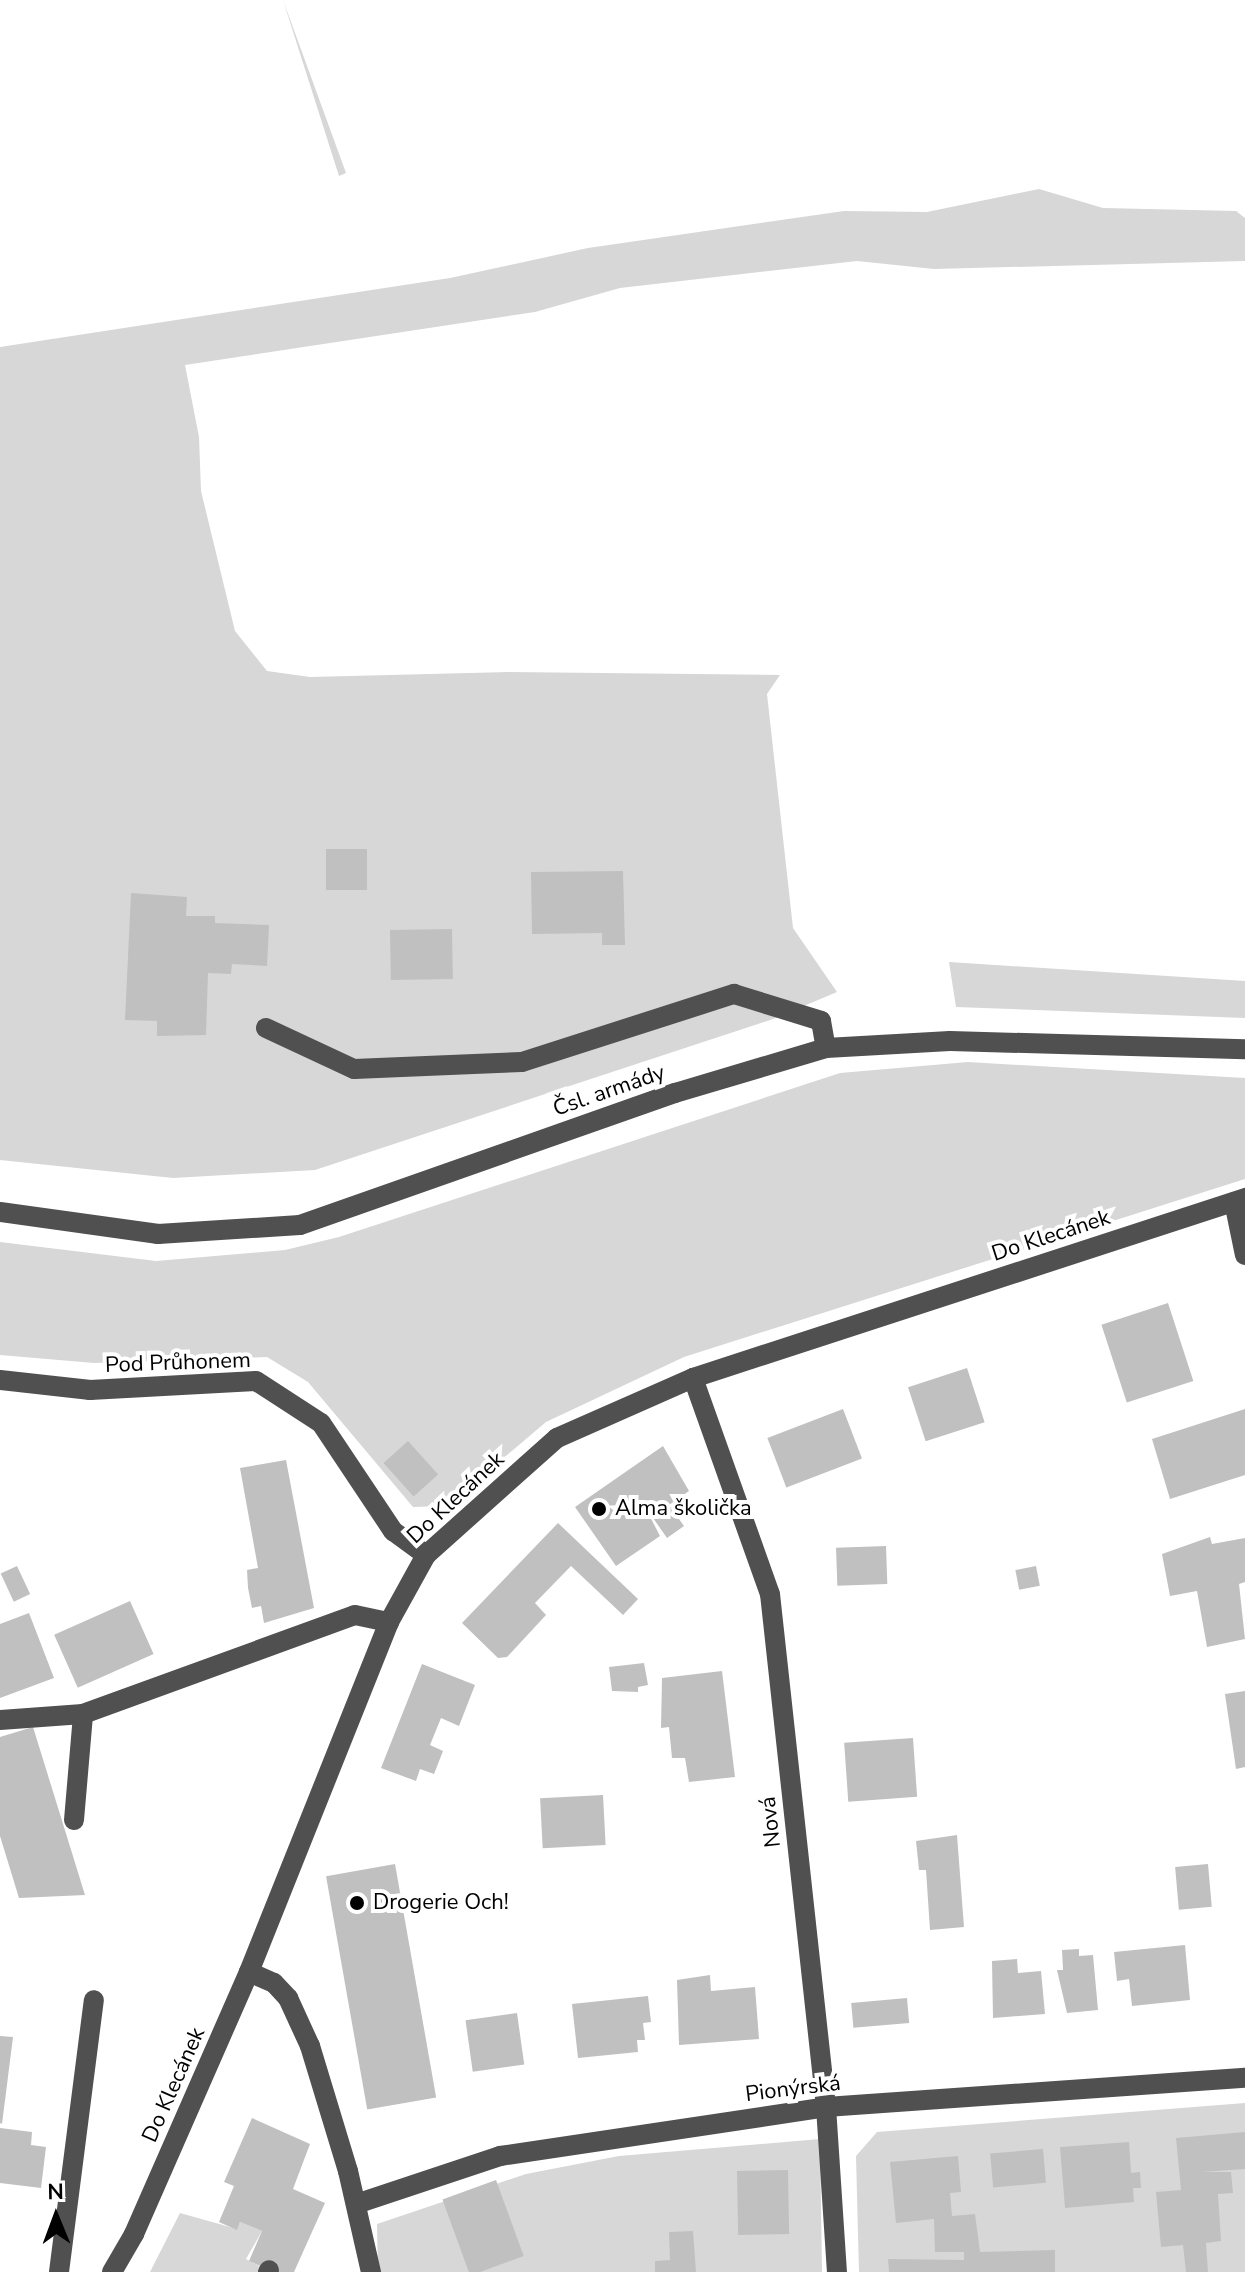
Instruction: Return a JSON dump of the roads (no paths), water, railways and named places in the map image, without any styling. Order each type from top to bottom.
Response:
[{"type":"street","points":[[266,1028],[354,1069],[522,1062],[734,994],[821,1021],[826,1048]]},
{"type":"street","name":"Čsl. armády","points":[[0,1212],[158,1234],[300,1225],[675,1093],[826,1048],[950,1041],[1245,1049]]},
{"type":"street","points":[[1239,1200],[1245,1255]]},
{"type":"street","name":"Do Klecánek","points":[[112,2272],[134,2234],[249,1972],[389,1622],[426,1555],[557,1438],[693,1378],[1239,1200]]},
{"type":"street","name":"Nová","points":[[693,1378],[770,1594],[826,2107],[837,2272]]},
{"type":"street","name":"Pod Průhonem","points":[[0,1380],[90,1390],[256,1381],[321,1423],[393,1531],[426,1555]]},
{"type":"street","points":[[0,1720],[83,1714],[355,1615],[389,1622]]},
{"type":"street","points":[[74,1820],[83,1714]]},
{"type":"street","points":[[249,1972],[274,1983],[288,1998],[305,2034],[356,2204],[371,2272]]},
{"type":"street","points":[[59,2272],[94,2000]]},
{"type":"street","name":"Pionýrská","points":[[356,2204],[500,2156],[826,2107],[1245,2078]]},
{"type":"place","name":"Alma školička","points":[[599,1509]]},
{"type":"place","name":"Drogerie Och!","points":[[357,1903]]}]
